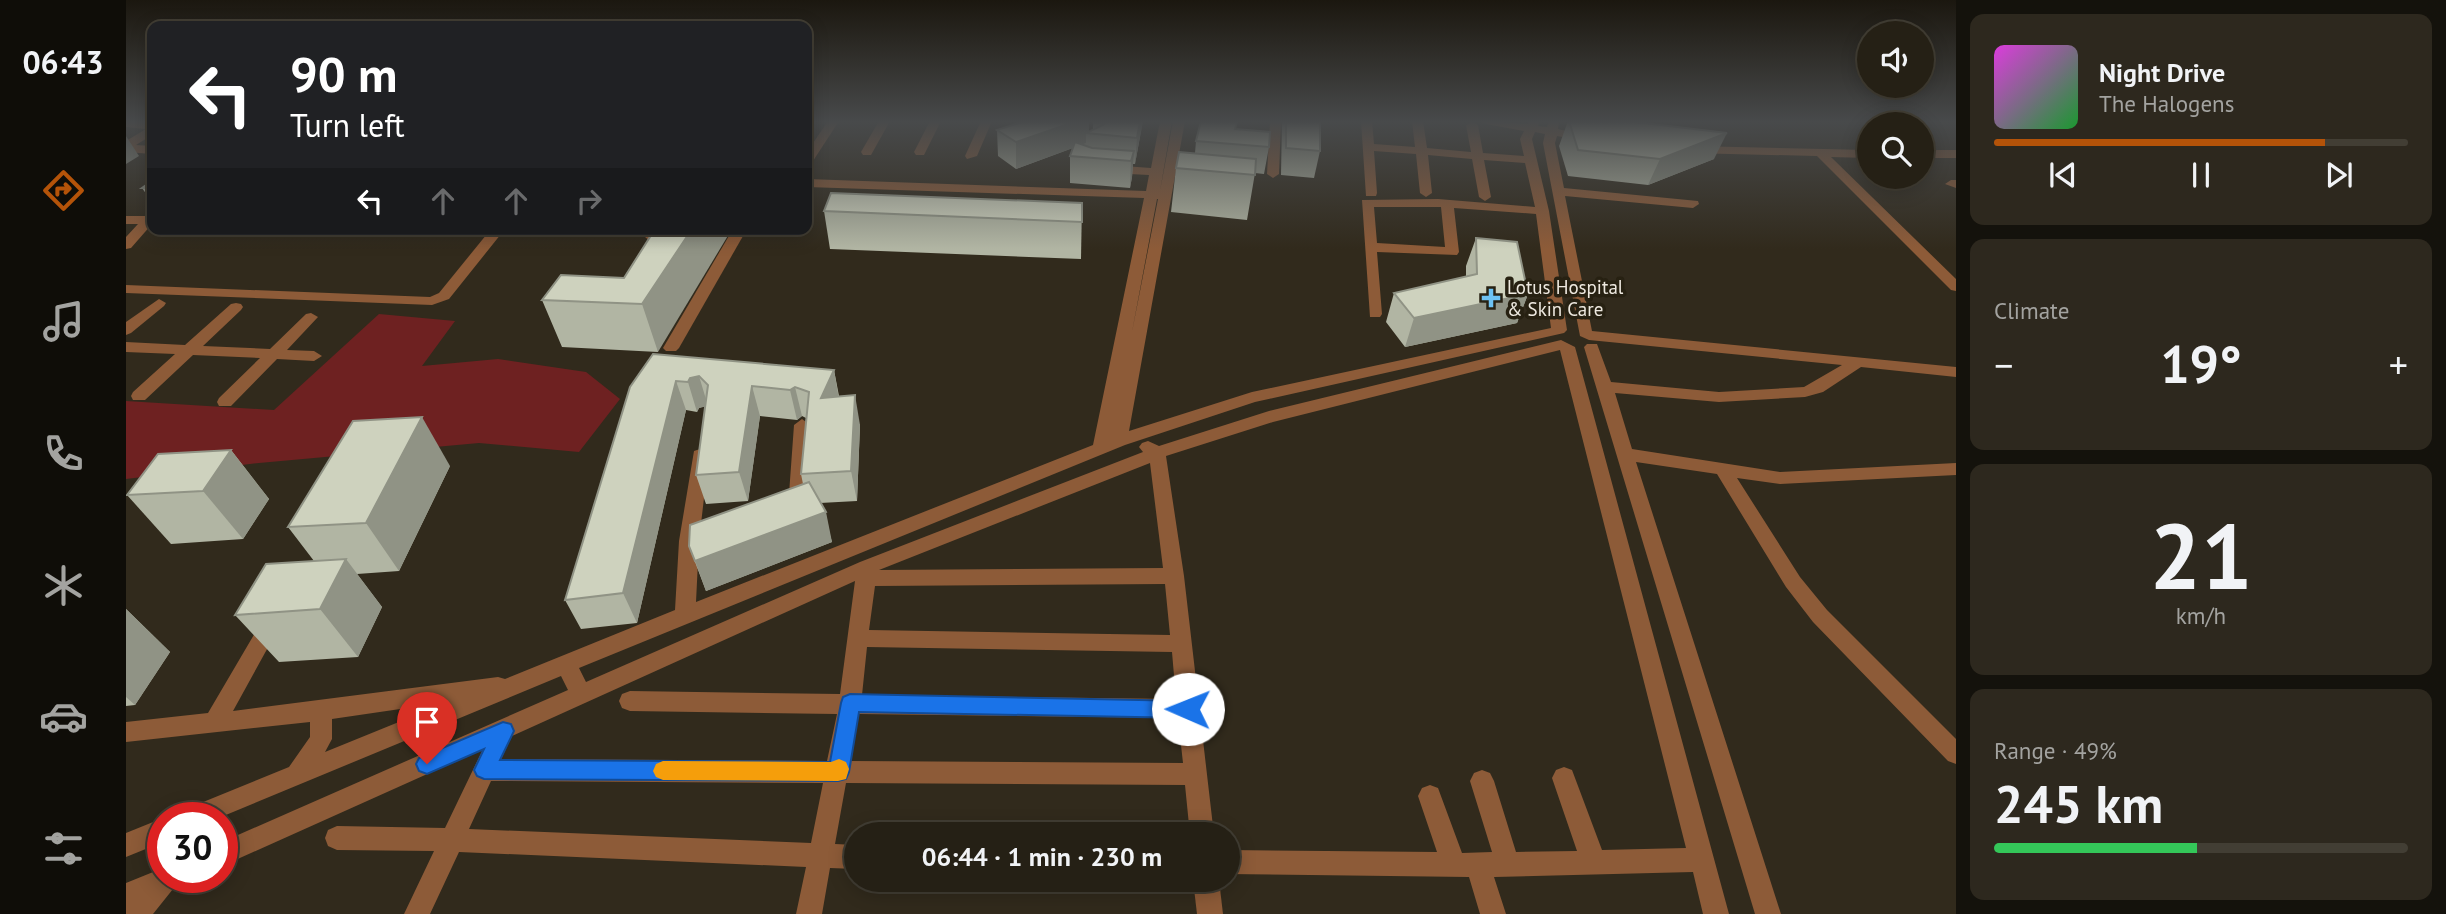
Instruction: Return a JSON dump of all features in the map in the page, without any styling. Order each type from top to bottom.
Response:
[{"type":"street","points":[[1157,164],[1157,199]]},
{"type":"street","points":[[1118,442],[1157,199],[1167,164]]},
{"type":"street","points":[[1273,164],[1273,174]]},
{"type":"street","points":[[1369,164],[1371,193]]},
{"type":"street","points":[[1423,164],[1426,193]]},
{"type":"street","points":[[1478,164],[1485,197]]},
{"type":"street","points":[[1532,164],[1542,211],[1561,338],[1699,860],[1716,914]]},
{"type":"street","points":[[1553,164],[1588,338],[1768,914]]},
{"type":"street","points":[[1831,164],[1956,287]]},
{"type":"street","points":[[1097,168],[1155,172]]},
{"type":"street","points":[[812,183],[1157,199]]},
{"type":"street","points":[[812,191],[1157,199]]},
{"type":"street","points":[[1558,191],[1693,204]]},
{"type":"street","points":[[1375,314],[1367,203],[1447,204],[1542,211]]},
{"type":"street","points":[[1371,247],[1452,252],[1447,204]]},
{"type":"street","points":[[126,219],[147,218]]},
{"type":"street","points":[[126,244],[147,221]]},
{"type":"street","points":[[126,289],[432,301],[444,296],[493,235]]},
{"type":"street","points":[[651,235],[667,246],[660,257]]},
{"type":"street","points":[[671,348],[737,235]]},
{"type":"street","points":[[126,330],[159,303]]},
{"type":"street","points":[[139,396],[236,307]]},
{"type":"street","points":[[225,402],[310,317]]},
{"type":"street","points":[[231,802],[685,615],[1118,442],[1252,397],[1561,338],[1579,350],[1588,338]]},
{"type":"street","points":[[238,847],[866,573],[1157,453],[1269,417],[1561,338]]},
{"type":"street","points":[[1588,338],[1860,361],[1956,372]]},
{"type":"street","points":[[126,347],[314,356]]},
{"type":"street","points":[[1604,387],[1719,397],[1805,391],[1817,388],[1860,361]]},
{"type":"street","points":[[778,508],[797,499],[802,425]]},
{"type":"street","points":[[685,615],[689,541],[702,439]]},
{"type":"street","points":[[1118,442],[1157,453]]},
{"type":"street","points":[[1157,453],[1174,576],[1201,822]]},
{"type":"street","points":[[1625,454],[1724,471],[1794,478],[1956,470]]},
{"type":"street","points":[[1724,471],[1793,582],[1820,616],[1956,754]]},
{"type":"street","points":[[689,541],[714,531]]},
{"type":"street","points":[[866,573],[1174,576]]},
{"type":"street","points":[[809,914],[850,703],[866,573]]},
{"type":"street","points":[[215,722],[282,605]]},
{"type":"street","points":[[860,638],[1181,644]]},
{"type":"street","points":[[566,664],[582,696]]},
{"type":"street","points":[[126,732],[321,711],[524,682]]},
{"type":"street","points":[[630,701],[1188,709]]},
{"type":"street","points":[[297,775],[321,739],[321,711]]},
{"type":"street","points":[[417,914],[503,731]]},
{"type":"street","points":[[484,770],[1196,774]]},
{"type":"street","points":[[1564,778],[1594,863]]},
{"type":"street","points":[[1482,781],[1508,865]]},
{"type":"street","points":[[1430,796],[1493,914]]},
{"type":"street","points":[[126,845],[147,836]]},
{"type":"street","points":[[337,838],[451,839],[844,857]]},
{"type":"street","points":[[1240,862],[1508,865],[1699,860]]},
{"type":"street","points":[[126,896],[147,887]]},
{"type":"street","points":[[1207,892],[1210,914]]},
{"type":"street","points":[[136,914],[155,893]]},
{"type":"shaded area","points":[[379,314],[455,321],[422,366],[498,359],[586,372],[620,399],[579,452],[479,443],[259,463],[126,479],[126,401],[274,410]]},
{"type":"building","points":[[1177,164],[1256,164],[1255,175],[1176,168]]},
{"type":"building","points":[[831,193],[1082,203],[1082,222],[824,211]]},
{"type":"building","points":[[651,235],[688,235],[642,304],[542,300],[561,275],[624,278]]},
{"type":"building","points":[[1476,238],[1517,242],[1528,294],[1414,318],[1394,293],[1477,274]]},
{"type":"building","points":[[653,354],[834,370],[821,398],[855,395],[851,471],[801,474],[809,392],[795,387],[790,390],[752,386],[739,472],[696,475],[708,385],[699,376],[690,378],[688,382],[676,381],[623,593],[565,600],[630,387]]},
{"type":"building","points":[[422,417],[366,523],[288,527],[353,421]]},
{"type":"building","points":[[231,450],[203,491],[127,495],[158,454]]},
{"type":"building","points":[[809,482],[826,512],[695,561],[689,546],[690,525]]},
{"type":"building","points":[[346,559],[320,609],[235,615],[266,564]]},
{"type":"slow traffic","points":[[663,771],[838,772],[839,769]]},
{"type":"place","name":"Lotus Hospital & Skin Care","points":[[1491,298]]},
{"type":"route","points":[[427,764],[503,731],[484,770],[838,772],[850,703],[1188,709]]}]
